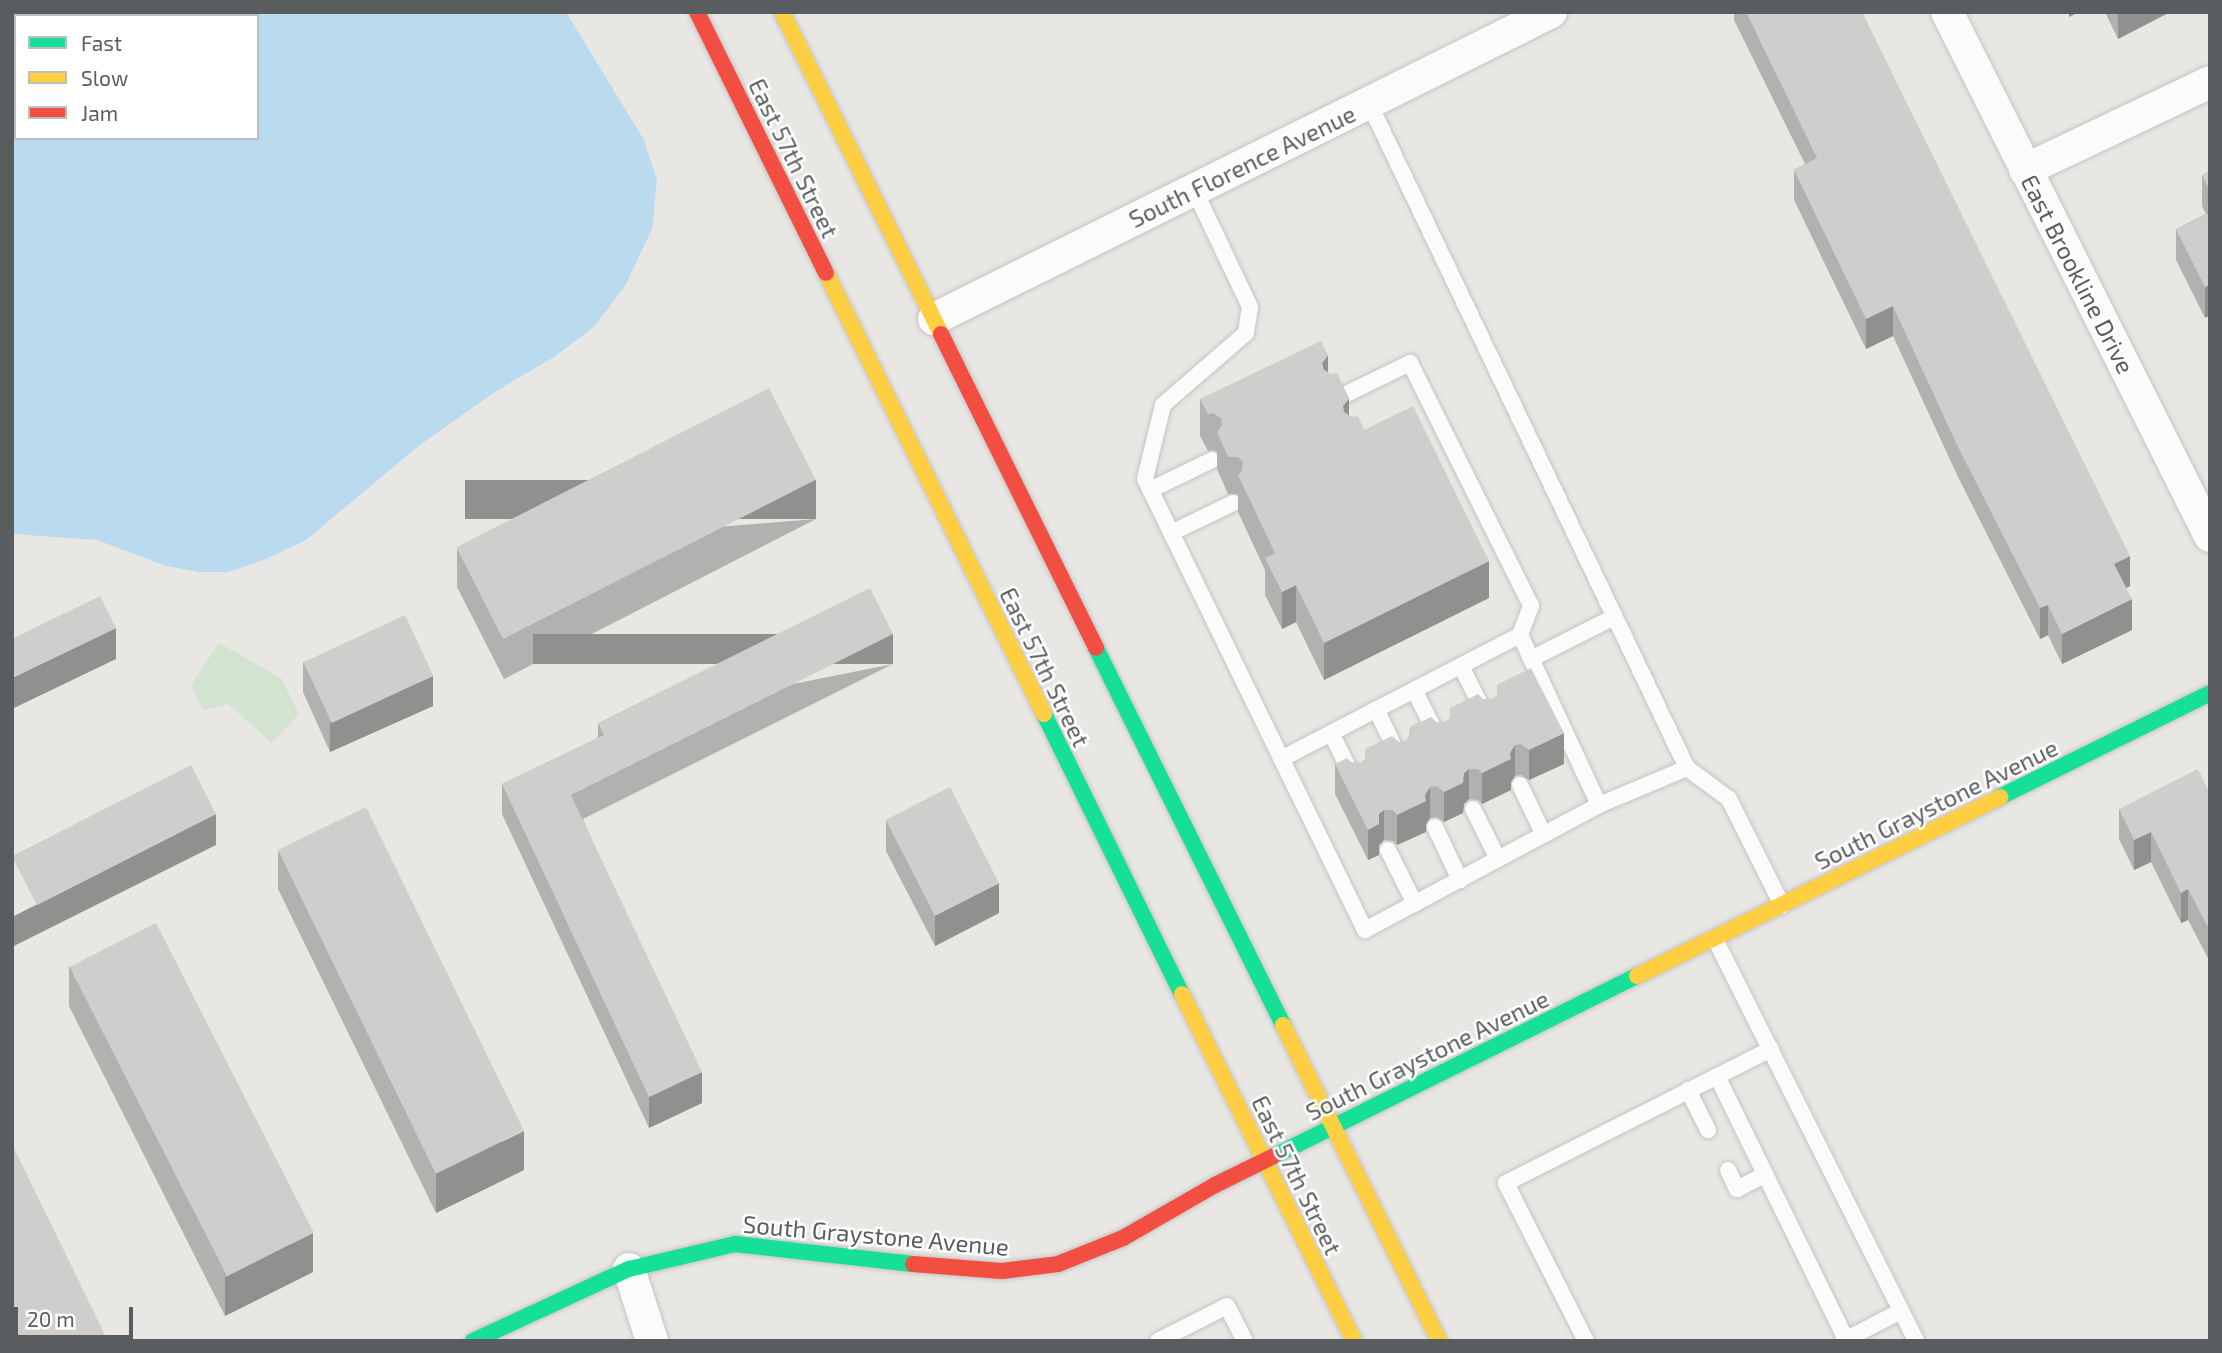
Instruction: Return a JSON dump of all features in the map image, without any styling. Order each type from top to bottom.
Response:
[{"type":"main road","name":"East 57th Street","points":[[697,12],[1354,1341]]},
{"type":"main road","points":[[782,12],[1439,1341]]},
{"type":"main road","name":"South Graystone Avenue","points":[[473,1341],[629,1269],[735,1244],[842,1258],[1002,1271],[1058,1264],[1123,1238],[1265,1160],[2210,693]]},
{"type":"street","name":"South Florence Avenue","points":[[934,319],[1551,12]]},
{"type":"street","name":"East Brookline Drive","points":[[1947,12],[2210,536]]},
{"type":"street","points":[[2025,170],[2210,82]]},
{"type":"street","points":[[629,1269],[652,1341]]},
{"type":"lane","points":[[1368,103],[1687,768],[1729,799],[1782,905]]},
{"type":"lane","points":[[1195,189],[1250,307],[1246,334],[1163,405],[1145,479],[1364,930],[1599,805],[1687,768]]},
{"type":"lane","points":[[1281,759],[1520,635],[1531,606],[1426,409],[1410,363],[1332,401]]},
{"type":"lane","points":[[1150,490],[1212,460]]},
{"type":"lane","points":[[1171,533],[1233,503]]},
{"type":"lane","points":[[1531,659],[1614,617]]},
{"type":"lane","points":[[1520,635],[1599,805]]},
{"type":"lane","points":[[1461,666],[1488,720]]},
{"type":"lane","points":[[1414,690],[1441,743]]},
{"type":"lane","points":[[1376,709],[1401,762]]},
{"type":"lane","points":[[1331,733],[1356,784]]},
{"type":"lane","points":[[1520,785],[1544,835]]},
{"type":"lane","points":[[1473,808],[1499,859]]},
{"type":"lane","points":[[1434,827],[1460,880]]},
{"type":"lane","points":[[1388,850],[1415,904]]},
{"type":"lane","points":[[1715,939],[1916,1341]]},
{"type":"lane","points":[[1586,1341],[1506,1184],[1770,1049]]},
{"type":"lane","points":[[1717,1076],[1844,1340],[1901,1311]]},
{"type":"lane","points":[[1688,1090],[1708,1130]]},
{"type":"lane","points":[[1728,1170],[1737,1188],[1765,1175]]},
{"type":"lane","points":[[1158,1341],[1227,1306],[1245,1341]]},
{"type":"green space","points":[[219,643],[281,678],[299,714],[272,743],[228,704],[203,710],[191,685]]},
{"type":"water","points":[[12,12],[566,12],[644,140],[657,180],[652,229],[625,286],[594,327],[554,357],[498,390],[421,444],[306,540],[264,560],[228,572],[199,572],[166,566],[97,540],[12,534]]},
{"type":"building","points":[[1746,12],[1862,12],[2130,556],[2114,564],[2132,599],[2062,634],[2048,605],[2040,608],[1958,447],[1893,306],[1866,319],[1794,170],[1817,158]]},
{"type":"building","points":[[2210,171],[2210,191],[2202,175]]},
{"type":"building","points":[[2210,213],[2210,285],[2205,287],[2176,229]]},
{"type":"building","points":[[1321,341],[1328,355],[1322,363],[1323,369],[1331,374],[1337,373],[1349,398],[1343,406],[1344,412],[1352,417],[1358,416],[1364,430],[1413,406],[1489,561],[1324,643],[1296,585],[1282,592],[1265,558],[1275,553],[1238,475],[1242,471],[1243,462],[1238,457],[1228,457],[1217,432],[1222,425],[1221,418],[1213,413],[1208,414],[1200,399]]},
{"type":"building","points":[[769,388],[816,480],[503,639],[456,547]]},
{"type":"building","points":[[870,588],[893,634],[571,795],[702,1072],[649,1097],[502,784],[604,735],[598,723]]},
{"type":"building","points":[[100,596],[116,628],[12,678],[12,639]]},
{"type":"building","points":[[405,615],[433,676],[332,723],[303,662]]},
{"type":"building","points":[[1531,668],[1564,733],[1529,750],[1521,744],[1515,745],[1510,753],[1511,759],[1482,773],[1478,769],[1469,769],[1464,773],[1463,783],[1444,792],[1437,786],[1430,787],[1425,795],[1426,801],[1397,815],[1393,810],[1384,810],[1379,814],[1379,824],[1368,830],[1335,764],[1347,758],[1351,762],[1360,763],[1365,759],[1365,749],[1392,736],[1399,742],[1406,741],[1411,733],[1410,727],[1431,717],[1436,722],[1445,722],[1450,718],[1450,708],[1478,694],[1483,699],[1492,699],[1497,695],[1497,685]]},
{"type":"building","points":[[191,765],[216,814],[37,905],[12,856]]},
{"type":"building","points":[[2198,769],[2210,794],[2210,931],[2188,889],[2181,893],[2151,832],[2134,840],[2119,809]]},
{"type":"building","points":[[950,787],[999,883],[935,916],[886,820]]},
{"type":"building","points":[[366,807],[524,1131],[436,1174],[278,850]]},
{"type":"building","points":[[156,923],[314,1232],[227,1276],[70,967]]},
{"type":"building","points":[[12,1144],[108,1341],[12,1341]]},
{"type":"traffic: fast","points":[[1096,648],[1283,1025]]},
{"type":"traffic: fast","points":[[2000,797],[2210,693]]},
{"type":"traffic: fast","points":[[1044,714],[1182,994]]},
{"type":"traffic: fast","points":[[1274,1156],[1637,976]]},
{"type":"traffic: fast","points":[[473,1341],[629,1269],[735,1244],[913,1264]]},
{"type":"traffic: slow","points":[[782,12],[941,334]]},
{"type":"traffic: slow","points":[[826,273],[1044,714]]},
{"type":"traffic: slow","points":[[1637,976],[2000,797]]},
{"type":"traffic: slow","points":[[1182,994],[1354,1341]]},
{"type":"traffic: slow","points":[[1283,1025],[1439,1341]]},
{"type":"traffic: jam","points":[[697,12],[826,273]]},
{"type":"traffic: jam","points":[[941,334],[1096,648]]},
{"type":"traffic: jam","points":[[913,1264],[1002,1271],[1058,1264],[1123,1238],[1215,1185],[1274,1156]]}]
